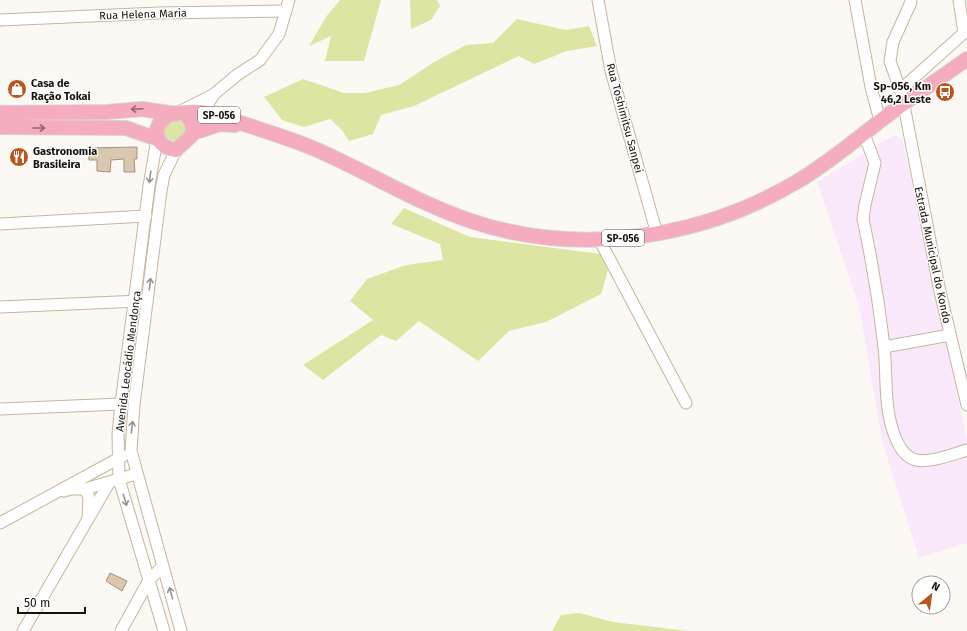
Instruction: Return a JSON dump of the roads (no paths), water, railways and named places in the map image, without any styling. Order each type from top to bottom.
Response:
[{"type":"main road","name":"SP-056","points":[[0,113],[107,112],[142,108],[181,113],[204,111],[315,148],[445,212],[471,221],[531,236],[558,240],[600,241],[657,234],[714,219],[778,192],[798,181],[864,134],[880,121],[902,99],[967,59]]},
{"type":"main road","points":[[157,139],[158,126],[171,115],[181,113],[192,124],[193,133]]},
{"type":"main road","points":[[0,127],[126,128],[157,139],[162,146],[176,150],[193,133],[220,124],[252,126]]},
{"type":"street","name":"Rua Toshimitsu Sanpei","points":[[598,0],[611,71],[657,234]]},
{"type":"street","points":[[855,0],[871,87],[880,121]]},
{"type":"street","points":[[902,99],[908,83],[966,32],[959,0]]},
{"type":"street","name":"Estrada Municipal do Kondo","points":[[911,2],[893,42],[890,61],[902,99],[939,288],[967,405]]},
{"type":"street","points":[[181,113],[213,95],[237,75],[260,60],[279,34],[288,6]]},
{"type":"street","name":"Rua Helena Maria","points":[[0,20],[288,6]]},
{"type":"street","points":[[193,133],[213,95]]},
{"type":"street","points":[[864,134],[875,163],[864,205],[863,219],[884,347],[886,386],[891,426],[901,448],[909,457],[918,460],[937,459],[967,450]]},
{"type":"street","name":"Avenida Leocádio Mendonça","points":[[157,139],[121,404],[119,458],[114,481],[149,580],[164,631]]},
{"type":"street","name":"Avenida Leocádio Mendonça","points":[[176,150],[164,175],[161,191],[134,405],[131,451],[136,474],[164,566],[181,631]]},
{"type":"street","points":[[0,224],[146,216]]},
{"type":"street","points":[[600,241],[686,403]]},
{"type":"street","points":[[0,307],[135,301],[148,302]]},
{"type":"street","points":[[884,347],[950,335]]},
{"type":"street","points":[[0,409],[121,404]]},
{"type":"street","points":[[0,523],[131,451]]},
{"type":"street","points":[[54,494],[71,489],[85,489],[136,474]]},
{"type":"street","points":[[23,631],[88,518],[114,481]]},
{"type":"street","points":[[85,489],[88,497],[88,518]]},
{"type":"street","points":[[121,631],[149,580],[164,566]]},
{"type":"place","name":"Casa de Ração Tokai","points":[[17,89]]},
{"type":"place","name":"Sp-056, Km 46,2 Leste","points":[[945,92]]},
{"type":"place","name":"Gastronomia Brasileira","points":[[19,157]]}]
